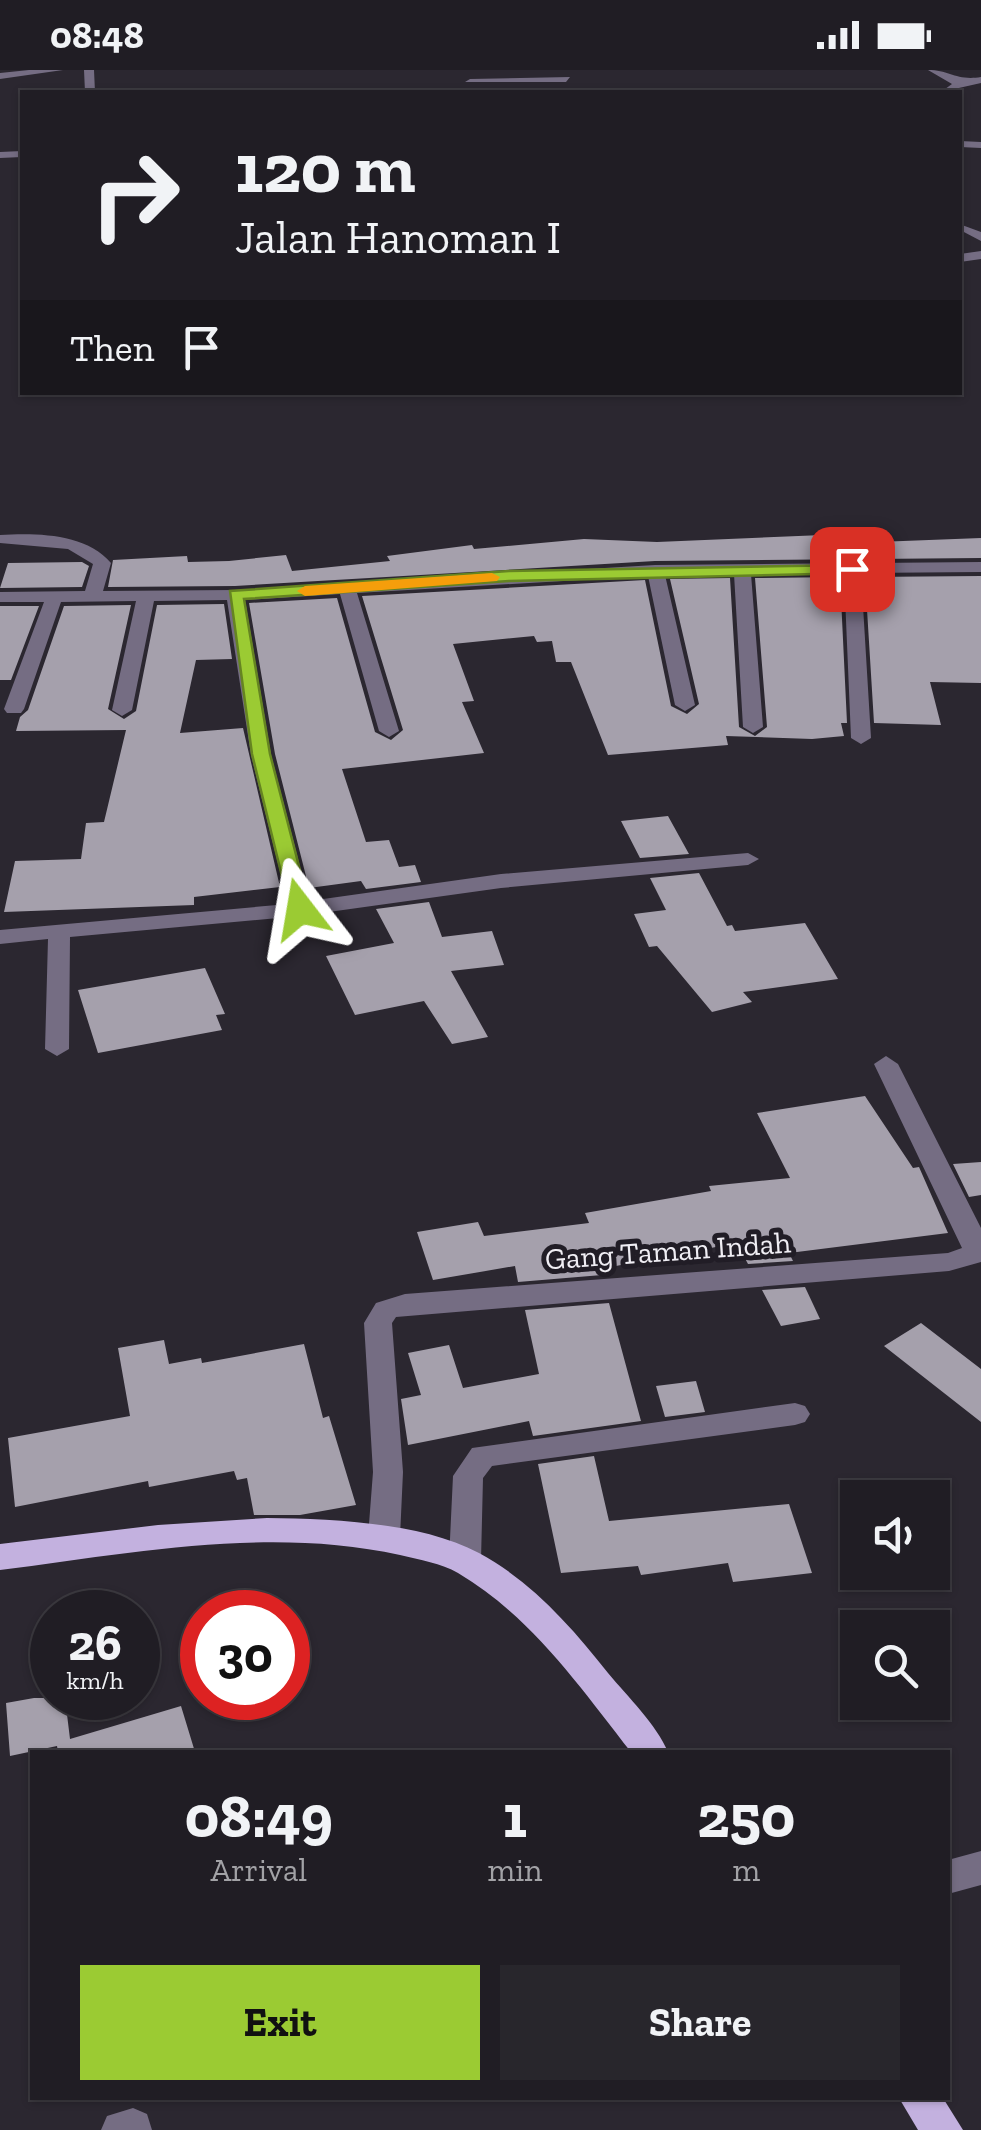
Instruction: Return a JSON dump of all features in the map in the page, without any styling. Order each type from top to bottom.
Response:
[{"type":"main road","points":[[0,1558],[236,1531],[384,1537],[465,1560],[522,1601],[580,1664],[649,1750]]},
{"type":"main road","points":[[920,2100],[943,2130]]},
{"type":"street","points":[[0,76],[58,70]]},
{"type":"street","points":[[454,70],[473,87],[566,79]]},
{"type":"street","points":[[932,70],[952,89],[981,80]]},
{"type":"street","points":[[966,228],[981,237]]},
{"type":"street","points":[[3,538],[57,544],[101,559],[92,598]]},
{"type":"street","points":[[0,597],[235,595],[655,570],[981,566]]},
{"type":"street","points":[[852,569],[861,738]]},
{"type":"street","points":[[655,570],[686,705]]},
{"type":"street","points":[[742,570],[753,727]]},
{"type":"street","points":[[347,589],[389,731]]},
{"type":"street","points":[[235,595],[261,754],[300,909]]},
{"type":"street","points":[[14,708],[54,598]]},
{"type":"street","points":[[122,710],[146,598]]},
{"type":"street","points":[[0,937],[300,909],[501,880],[748,859]]},
{"type":"street","points":[[57,1049],[59,933]]},
{"type":"street","name":"Gang Taman Indah","points":[[384,1537],[388,1472],[378,1323],[386,1310],[405,1304],[949,1262],[972,1255],[977,1246],[886,1064]]},
{"type":"street","points":[[465,1560],[468,1476],[483,1456],[795,1414]]},
{"type":"street","points":[[950,1876],[981,1868]]},
{"type":"building","points":[[871,533],[877,542],[981,538],[981,558],[655,561],[235,586],[108,587],[113,560],[187,556],[188,562],[229,561],[286,555],[292,571],[390,561],[387,556],[472,545],[474,549],[584,539],[657,542]]},
{"type":"building","points":[[82,562],[89,566],[82,587],[0,588],[8,563]]},
{"type":"building","points":[[981,576],[981,683],[930,682],[941,725],[874,723],[865,577]]},
{"type":"building","points":[[840,577],[847,723],[841,723],[844,736],[812,739],[726,736],[728,745],[608,755],[571,662],[556,662],[552,641],[537,642],[534,636],[453,644],[474,701],[462,702],[484,753],[342,769],[366,842],[389,840],[399,867],[415,865],[421,882],[366,889],[361,881],[309,888],[275,754],[249,603],[337,598],[375,732],[391,740],[403,730],[362,596],[645,580],[671,706],[687,714],[699,704],[670,579],[730,578],[739,727],[755,736],[767,727],[755,578]]},
{"type":"building","points":[[224,604],[232,659],[196,660],[180,733],[243,728],[280,887],[194,897],[194,905],[4,912],[15,861],[81,859],[86,823],[104,822],[126,730],[16,731],[20,717],[28,710],[64,606],[131,605],[108,709],[124,719],[136,711],[157,605]]},
{"type":"building","points":[[0,606],[39,606],[11,680],[0,680]]},
{"type":"building","points":[[668,816],[689,854],[640,858],[621,821]]},
{"type":"building","points":[[699,873],[727,926],[732,925],[735,931],[805,923],[838,979],[743,992],[752,1002],[712,1012],[657,946],[649,947],[634,914],[666,910],[650,878]]},
{"type":"building","points":[[429,902],[442,937],[492,931],[504,965],[451,971],[488,1037],[452,1044],[424,1001],[355,1015],[326,956],[394,943],[376,909]]},
{"type":"building","points":[[205,968],[225,1014],[216,1015],[222,1030],[98,1053],[78,990]]},
{"type":"building","points":[[865,1096],[913,1168],[919,1167],[948,1233],[789,1253],[793,1261],[748,1264],[737,1243],[600,1269],[602,1275],[518,1282],[515,1266],[433,1280],[417,1232],[478,1222],[484,1236],[589,1223],[585,1213],[711,1191],[709,1186],[790,1178],[757,1113]]},
{"type":"building","points":[[981,1162],[981,1195],[969,1197],[953,1164]]},
{"type":"building","points":[[805,1287],[820,1319],[781,1326],[762,1290]]},
{"type":"building","points":[[609,1303],[641,1421],[533,1436],[529,1421],[408,1445],[401,1399],[421,1395],[408,1353],[449,1345],[463,1388],[539,1374],[525,1310]]},
{"type":"building","points":[[921,1323],[981,1369],[981,1422],[884,1346]]},
{"type":"building","points":[[164,1340],[169,1364],[201,1358],[202,1363],[304,1344],[323,1418],[329,1416],[356,1505],[300,1515],[254,1515],[247,1478],[237,1480],[234,1471],[149,1487],[148,1481],[15,1507],[8,1438],[130,1416],[118,1348]]},
{"type":"building","points":[[696,1381],[705,1412],[665,1417],[656,1386]]},
{"type":"building","points":[[594,1456],[609,1521],[789,1504],[812,1573],[733,1582],[728,1563],[641,1575],[638,1566],[561,1573],[538,1464]]},
{"type":"building","points":[[30,1699],[30,1720],[68,1720],[70,1739],[134,1720],[160,1720],[160,1712],[180,1706],[180,1720],[185,1720],[194,1750],[58,1750],[57,1746],[10,1756],[6,1703]]},
{"type":"slow traffic","points":[[305,591],[492,577]]},
{"type":"route","points":[[300,909],[261,754],[235,595],[509,576],[655,570],[852,569]]}]
